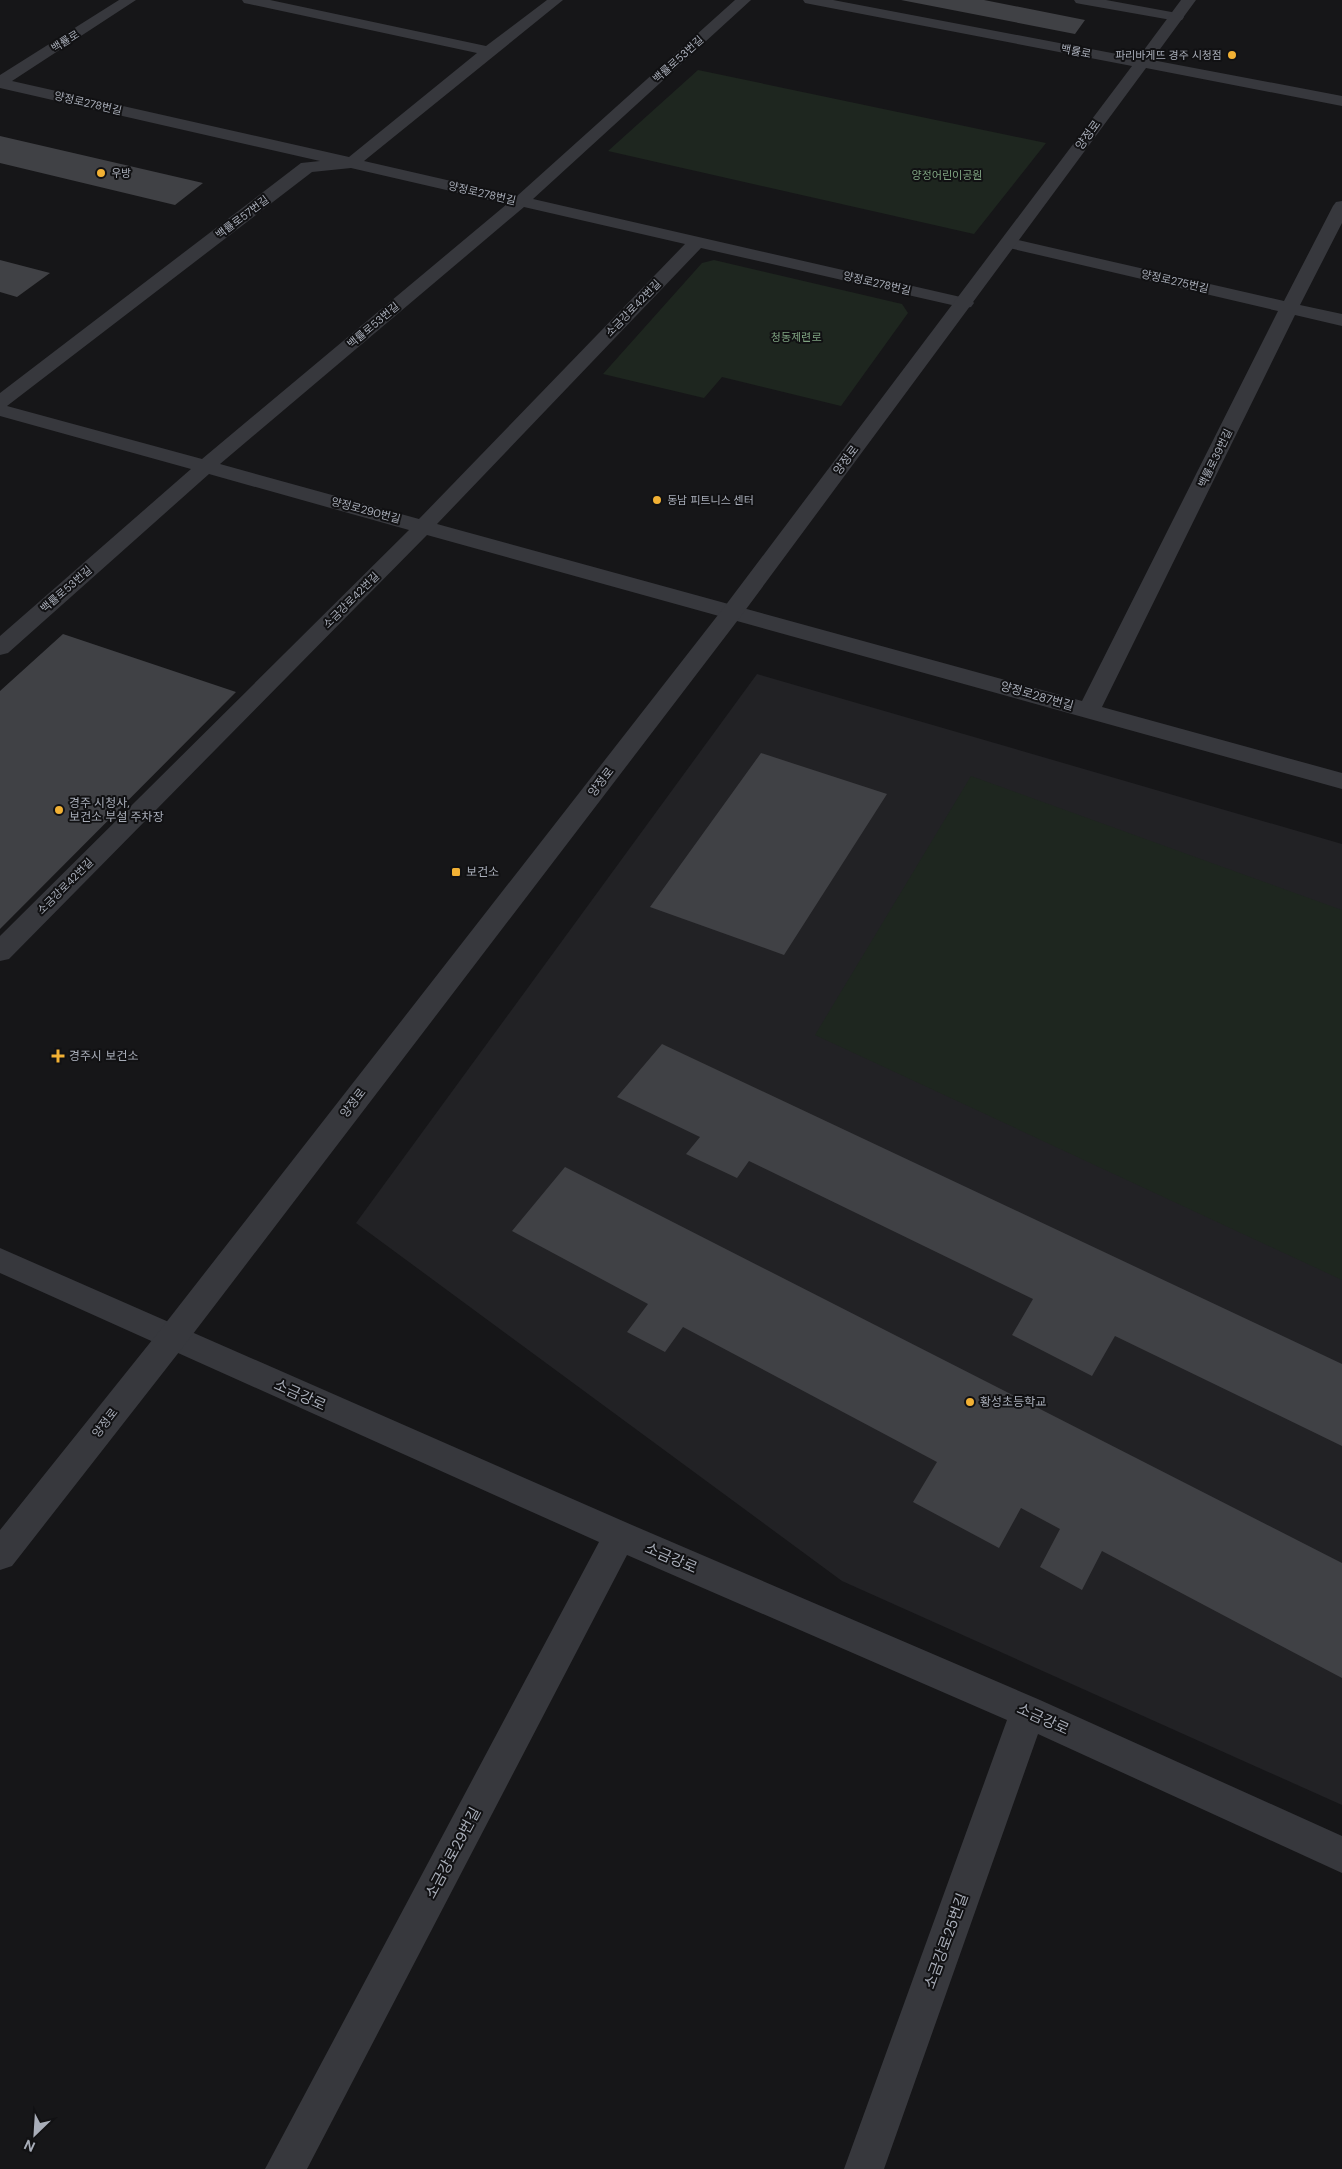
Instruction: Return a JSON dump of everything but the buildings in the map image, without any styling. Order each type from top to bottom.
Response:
[{"type":"street","name":"백률로","points":[[0,82],[129,0]]},
{"type":"street","points":[[249,0],[489,52]]},
{"type":"street","points":[[352,163],[556,0]]},
{"type":"street","name":"백률로53번길","points":[[0,648],[206,466],[521,201],[744,0]]},
{"type":"street","name":"백률로","points":[[810,0],[1342,101]]},
{"type":"street","points":[[1081,0],[1177,17]]},
{"type":"street","name":"양정로","points":[[0,1555],[172,1338],[733,611],[965,303],[1189,0]]},
{"type":"street","name":"양정로278번길","points":[[0,82],[965,303]]},
{"type":"street","name":"백률로57번길","points":[[0,402],[307,167],[352,163]]},
{"type":"street","name":"백률로39번길","points":[[1090,710],[1289,308],[1342,206]]},
{"type":"street","name":"소금강로42번길","points":[[0,952],[424,526],[697,242]]},
{"type":"street","name":"양정로275번길","points":[[1009,243],[1342,320]]},
{"type":"street","name":"양정로290번길","points":[[0,410],[733,611]]},
{"type":"street","name":"양정로287번길","points":[[733,611],[1342,781]]},
{"type":"street","name":"소금강로","points":[[0,1260],[620,1536],[1028,1712],[1342,1856]]},
{"type":"street","name":"소금강로29번길","points":[[286,2169],[620,1536]]},
{"type":"street","name":"소금강로25번길","points":[[864,2169],[1028,1712]]},
{"type":"shaded area","name":"황성초등학교","points":[[757,674],[1342,844],[1342,1805],[842,1581],[356,1223]]},
{"type":"green space","name":"양정어린이공원","points":[[698,70],[1046,143],[974,234],[608,151]]},
{"type":"green space","name":"청동제련로","points":[[714,260],[902,304],[908,313],[841,406],[722,377],[704,398],[603,374],[702,263]]},
{"type":"green space","points":[[971,776],[1342,910],[1342,1280],[815,1035]]},
{"type":"place","name":"파리바게뜨 경주 시청점","points":[[1232,55]]},
{"type":"place","name":"우방","points":[[101,173]]},
{"type":"place","name":"동남 피트니스 센터","points":[[657,500]]},
{"type":"place","name":"경주 시청사, 보건소 부설 주차장","points":[[59,810]]},
{"type":"place","name":"보건소","points":[[456,872]]},
{"type":"place","name":"경주시 보건소","points":[[58,1056]]},
{"type":"place","name":"황성초등학교","points":[[970,1402]]}]
